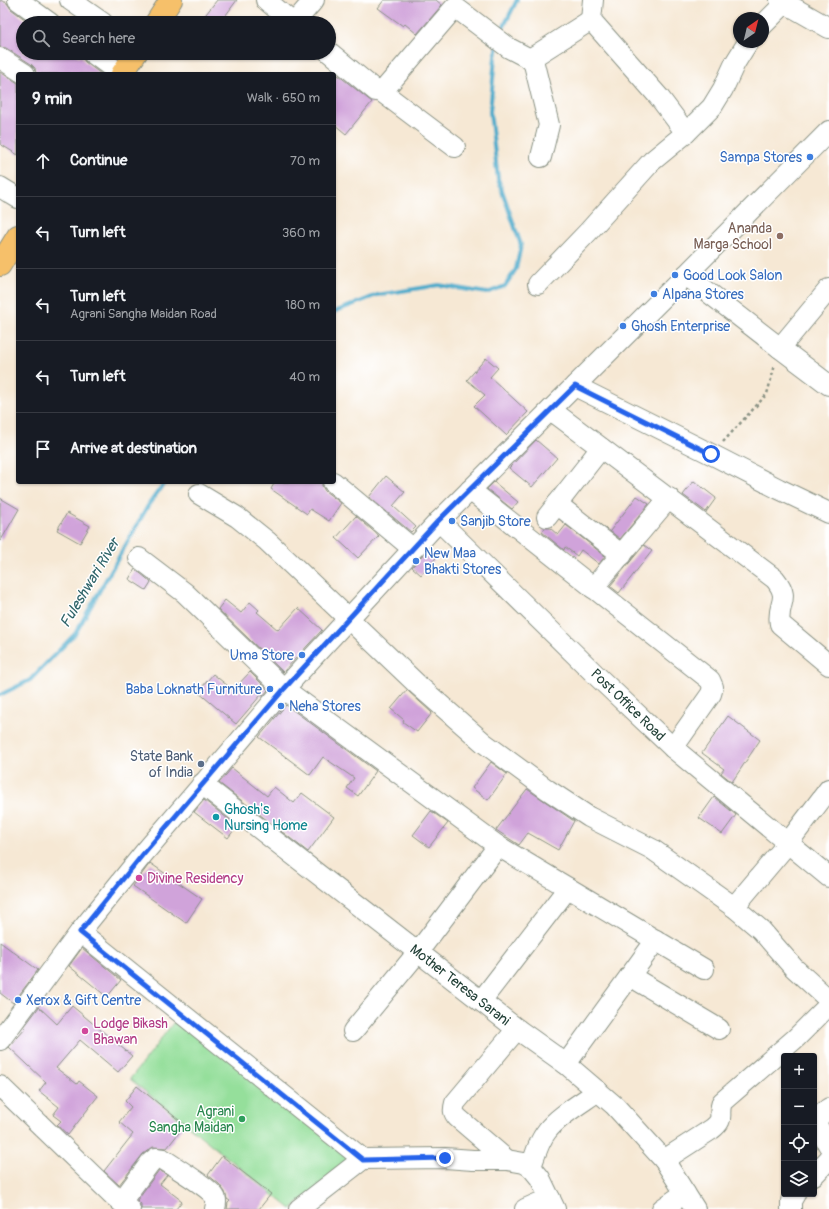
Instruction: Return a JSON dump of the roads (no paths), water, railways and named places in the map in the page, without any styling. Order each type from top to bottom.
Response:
[{"type":"main road","points":[[161,16],[171,0]]},
{"type":"main road","points":[[122,72],[131,60]]},
{"type":"main road","points":[[0,265],[16,242]]},
{"type":"street","points":[[18,0],[40,16]]},
{"type":"street","points":[[70,0],[93,16]]},
{"type":"street","points":[[266,0],[285,16]]},
{"type":"street","points":[[300,16],[314,0]]},
{"type":"street","points":[[593,0],[591,20],[659,97],[686,133]]},
{"type":"street","points":[[769,18],[783,1],[828,27]]},
{"type":"street","points":[[382,92],[450,3],[509,48],[530,59],[534,64],[549,125],[541,156]]},
{"type":"street","points":[[530,59],[591,20]]},
{"type":"street","points":[[538,284],[588,232],[652,161],[686,133],[712,107],[744,48]]},
{"type":"street","points":[[0,58],[22,72]]},
{"type":"street","points":[[336,58],[376,91],[382,92],[455,147]]},
{"type":"street","points":[[102,60],[118,72]]},
{"type":"street","points":[[0,1040],[80,932],[202,784],[284,689],[412,548],[829,131]]},
{"type":"street","points":[[0,187],[16,197]]},
{"type":"street","points":[[686,275],[829,385]]},
{"type":"street","points":[[780,348],[829,289]]},
{"type":"street","points":[[575,386],[779,490],[829,513]]},
{"type":"street","points":[[551,410],[775,579],[783,591],[779,619],[780,624],[829,664]]},
{"type":"street","points":[[601,448],[552,511],[622,554]]},
{"type":"street","points":[[335,484],[412,548]]},
{"type":"street","points":[[470,490],[710,680],[713,687],[712,694],[673,748]]},
{"type":"street","points":[[199,494],[237,517],[267,541],[419,686],[484,743],[548,790],[589,817],[652,849],[734,907],[761,930],[793,967],[829,1000]]},
{"type":"street","points":[[593,588],[669,498]]},
{"type":"street","name":"Post Office Road","points":[[438,521],[673,748],[829,877]]},
{"type":"street","points":[[139,558],[185,593],[284,689],[498,846],[704,969]]},
{"type":"street","name":"Mother Teresa Sarani","points":[[202,784],[481,1002],[566,1064],[598,1091],[615,1106],[664,1160],[690,1201]]},
{"type":"street","points":[[734,907],[788,843],[829,789]]},
{"type":"street","points":[[353,1031],[418,952],[498,846]]},
{"type":"street","points":[[481,1002],[568,888]]},
{"type":"street","points":[[80,932],[363,1160]]},
{"type":"street","points":[[566,1064],[656,940]]},
{"type":"street","points":[[630,976],[719,1029]]},
{"type":"street","points":[[664,1160],[719,1124],[722,1102],[796,1038],[829,1005]]},
{"type":"street","points":[[507,1160],[458,1118],[454,1113],[453,1108],[455,1103],[517,1029]]},
{"type":"street","points":[[0,1086],[118,1204],[150,1163],[156,1158],[163,1159],[209,1190],[216,1197],[215,1209]]},
{"type":"street","points":[[531,1167],[539,1145],[547,1130],[598,1091]]},
{"type":"street","points":[[817,1118],[829,1108]]},
{"type":"street","points":[[817,1124],[829,1146]]},
{"type":"street","points":[[311,1206],[363,1160],[445,1158],[507,1160],[524,1163],[531,1167],[540,1178],[552,1203],[525,1209]]},
{"type":"street","points":[[817,1172],[829,1159]]},
{"type":"street","points":[[791,1209],[791,1201],[793,1197]]},
{"type":"street","points":[[662,1209],[690,1201]]},
{"type":"waterway","name":"Fuleshwari River","points":[[500,34],[517,0]]},
{"type":"waterway","name":"Fuleshwari River","points":[[336,311],[377,295],[439,285],[487,293],[505,286],[516,269],[521,245],[498,179],[490,112],[497,46]]},
{"type":"waterway","name":"Fuleshwari River","points":[[0,695],[30,680],[75,634],[149,504],[164,484]]},
{"type":"place","name":"Sampa Stores","points":[[810,157]]},
{"type":"place","name":"Ananda Marga School","points":[[780,236]]},
{"type":"place","name":"Good Look Salon","points":[[675,275]]},
{"type":"place","name":"Alpana Stores","points":[[654,294]]},
{"type":"place","name":"Ghosh Enterprise","points":[[623,326]]},
{"type":"place","name":"Sanjib Store","points":[[452,521]]},
{"type":"place","name":"New Maa Bhakti Stores","points":[[416,561]]},
{"type":"place","name":"Uma Store","points":[[302,655]]},
{"type":"place","name":"Baba Loknath Furniture","points":[[270,689]]},
{"type":"place","name":"Neha Stores","points":[[281,706]]},
{"type":"place","name":"State Bank of India","points":[[201,764]]},
{"type":"place","name":"Ghosh's Nursing Home","points":[[216,817]]},
{"type":"place","name":"Divine Residency","points":[[139,878]]},
{"type":"place","name":"Xerox & Gift Centre","points":[[18,1000]]},
{"type":"place","name":"Lodge Bikash Bhawan","points":[[85,1031]]},
{"type":"place","name":"Agrani Sangha Maidan","points":[[242,1119]]}]
